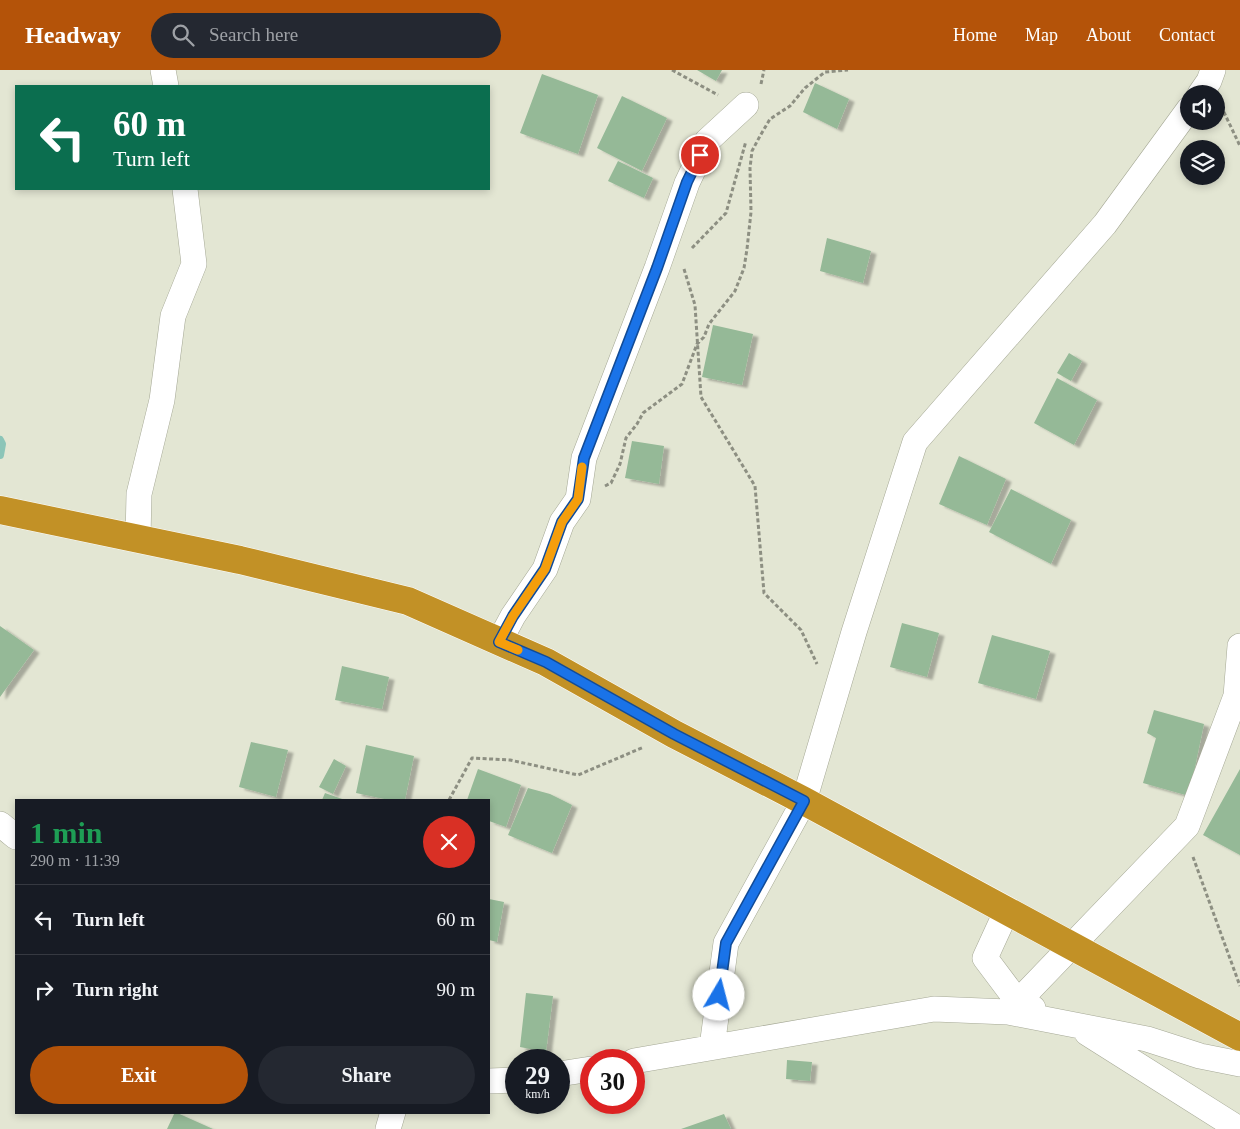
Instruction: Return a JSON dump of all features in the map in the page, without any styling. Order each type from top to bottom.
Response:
[{"type":"highway","points":[[4,510],[240,560],[408,601],[546,662],[674,734],[804,801],[1240,1037]]},
{"type":"street","points":[[163,70],[166,85]]},
{"type":"street","points":[[1209,85],[1214,70]]},
{"type":"street","points":[[499,642],[513,616],[545,569],[562,522],[578,499],[584,458],[657,268],[687,182],[707,141],[750,107]]},
{"type":"street","points":[[712,1047],[726,943],[804,801],[833,701],[914,442],[1105,224],[1180,121]]},
{"type":"street","points":[[138,538],[138,494],[162,400],[173,316],[194,264],[185,190]]},
{"type":"street","points":[[1013,1007],[1187,826],[1236,696],[1240,646]]},
{"type":"street","points":[[0,824],[15,836]]},
{"type":"street","points":[[1007,910],[985,958],[1013,1007]]},
{"type":"street","points":[[645,1059],[934,1009],[1013,1007],[1073,1025],[1147,1039],[1200,1056],[1240,1064]]},
{"type":"street","points":[[1073,1025],[1239,1129]]},
{"type":"street","points":[[490,1081],[505,1080]]},
{"type":"street","points":[[388,1129],[392,1114]]},
{"type":"path","points":[[672,70],[712,93],[750,107]]},
{"type":"path","points":[[687,254],[726,212],[750,107],[764,70]]},
{"type":"path","points":[[578,499],[611,483],[620,464],[626,438],[643,413],[682,384],[697,344],[704,337],[709,324],[735,291],[744,268],[751,212],[750,168],[752,152],[770,119],[790,106],[805,88],[825,72],[848,70]]},
{"type":"path","points":[[1225,122],[1240,146]]},
{"type":"path","points":[[681,260],[695,305],[700,397],[755,486],[764,593],[801,630],[833,701]]},
{"type":"path","points":[[450,799],[472,758],[510,760],[578,774],[674,734]]},
{"type":"path","points":[[1190,850],[1240,986]]},
{"type":"building","points":[[697,70],[722,70],[716,81]]},
{"type":"building","points":[[542,74],[598,95],[578,154],[520,133]]},
{"type":"building","points":[[815,83],[849,99],[837,129],[803,112]]},
{"type":"building","points":[[622,96],[667,118],[642,171],[597,148]]},
{"type":"building","points":[[618,161],[653,178],[644,198],[608,181]]},
{"type":"building","points":[[827,238],[871,251],[863,283],[820,271]]},
{"type":"building","points":[[713,325],[753,334],[742,385],[702,377]]},
{"type":"building","points":[[1069,353],[1082,361],[1071,381],[1057,373]]},
{"type":"building","points":[[1057,378],[1097,400],[1074,445],[1034,423]]},
{"type":"building","points":[[632,441],[664,446],[659,484],[625,478]]},
{"type":"building","points":[[959,456],[1006,479],[987,525],[939,504]]},
{"type":"building","points":[[1011,489],[1071,520],[1051,564],[989,532]]},
{"type":"building","points":[[902,623],[939,633],[927,677],[890,667]]},
{"type":"building","points":[[0,626],[34,650],[0,697]]},
{"type":"building","points":[[992,635],[1050,651],[1036,699],[978,683]]},
{"type":"building","points":[[342,666],[389,677],[382,709],[335,700]]},
{"type":"building","points":[[1154,710],[1204,724],[1189,796],[1143,783],[1156,738],[1147,733]]},
{"type":"building","points":[[251,742],[288,750],[276,797],[239,787]]},
{"type":"building","points":[[366,745],[414,756],[405,799],[384,799],[356,793]]},
{"type":"building","points":[[334,759],[346,766],[333,794],[319,787]]},
{"type":"building","points":[[478,769],[521,785],[506,827],[490,821],[490,799],[467,799]]},
{"type":"building","points":[[1240,769],[1240,855],[1203,835]]},
{"type":"building","points":[[528,788],[550,794],[572,805],[552,853],[508,835]]},
{"type":"building","points":[[325,793],[342,799],[322,799]]},
{"type":"building","points":[[490,899],[504,902],[497,942],[490,940]]},
{"type":"building","points":[[526,993],[553,996],[546,1049],[520,1047]]},
{"type":"building","points":[[787,1060],[812,1062],[810,1081],[786,1079]]},
{"type":"building","points":[[174,1114],[179,1114],[213,1129],[167,1129]]},
{"type":"building","points":[[724,1114],[731,1129],[681,1129]]},
{"type":"waterway","points":[[0,440],[2,444],[0,455]]},
{"type":"slow traffic","points":[[518,650],[499,642],[513,616],[545,569],[562,522],[578,499],[582,467]]},
{"type":"route","points":[[700,155],[687,182],[657,268],[584,458],[578,499],[562,522],[545,569],[513,616],[499,642],[546,662],[674,734],[804,801],[726,943],[719,995]]}]
